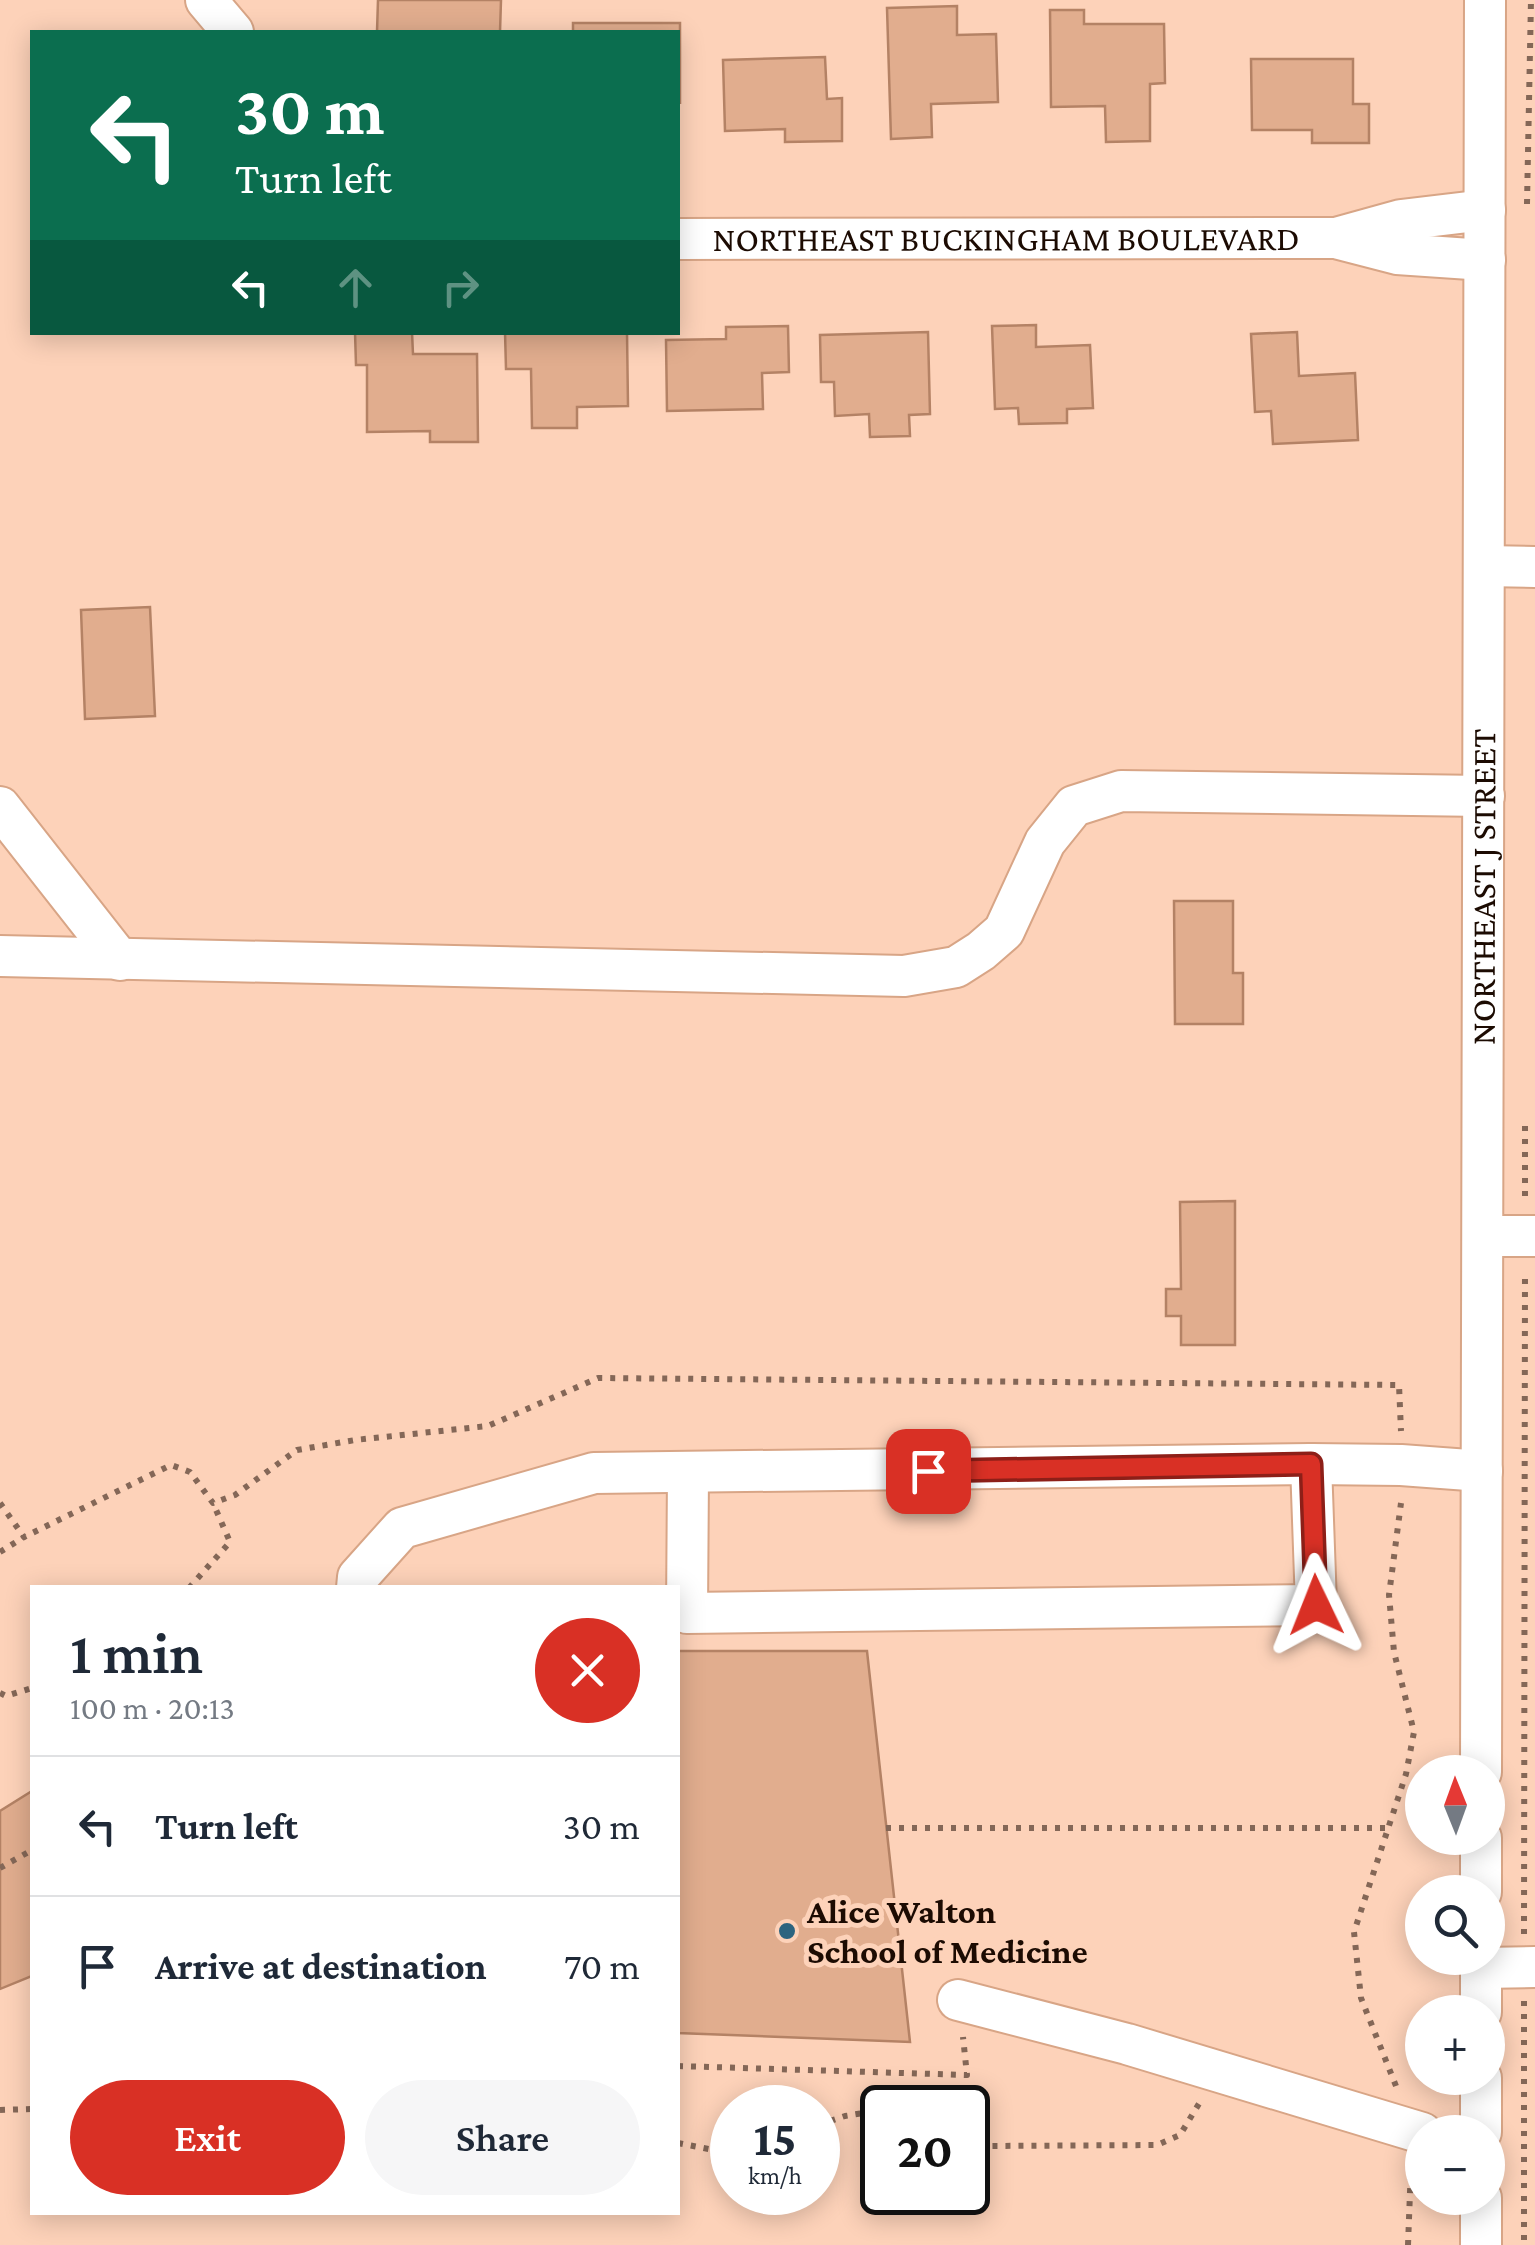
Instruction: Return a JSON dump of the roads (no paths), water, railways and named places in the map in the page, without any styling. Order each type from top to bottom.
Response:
[{"type":"street","points":[[206,0],[231,30]]},
{"type":"street","name":"NORTHEAST J STREET","points":[[1482,1755],[1485,0]]},
{"type":"street","name":"NORTHEAST BUCKINGHAM BOULEVARD","points":[[1336,238],[1400,220],[1485,210]]},
{"type":"street","name":"NORTHEAST BUCKINGHAM BOULEVARD","points":[[680,240],[1336,238],[1397,254],[1485,260]]},
{"type":"street","points":[[1484,566],[1535,567]]},
{"type":"street","points":[[0,956],[904,976],[956,967],[981,952],[1004,931],[1045,842],[1074,806],[1121,791],[1484,796]]},
{"type":"street","points":[[0,807],[120,960]]},
{"type":"street","points":[[1483,1236],[1535,1236]]},
{"type":"street","points":[[357,1585],[358,1577],[402,1528],[594,1473],[1311,1464],[1401,1464],[1482,1471]]},
{"type":"street","points":[[688,1473],[687,1612],[1316,1605],[1311,1464]]},
{"type":"street","points":[[1505,1965],[1535,1967]]},
{"type":"street","points":[[958,2000],[1219,2072],[1405,2141]]},
{"type":"street","points":[[1481,2215],[1481,2245]]},
{"type":"place","name":"Alice Walton School of Medicine","points":[[787,1931]]}]
